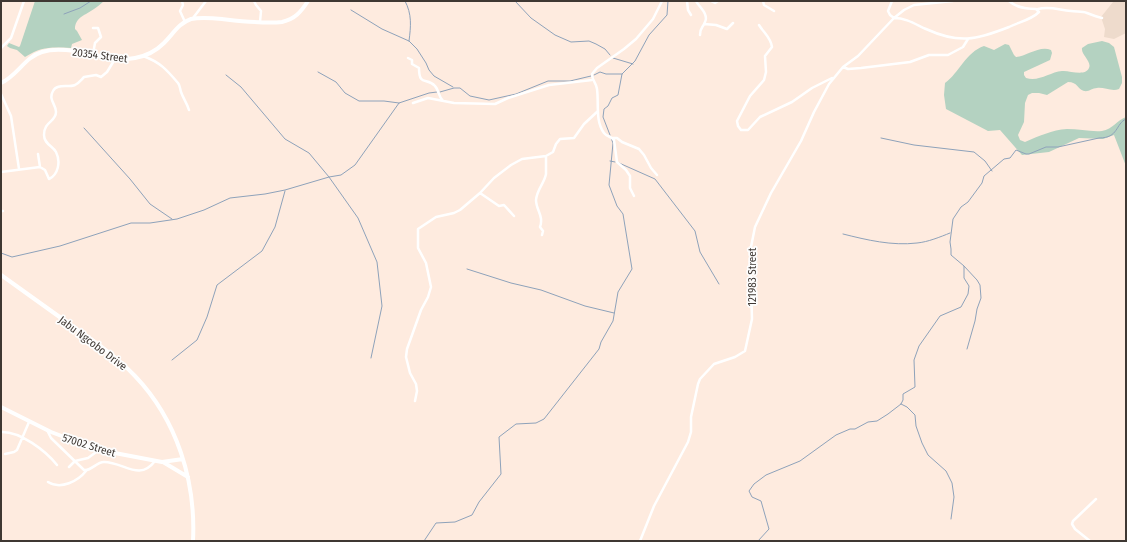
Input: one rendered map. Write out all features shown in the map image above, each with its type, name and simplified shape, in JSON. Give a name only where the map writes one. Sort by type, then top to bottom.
[{"type":"street","points":[[1,48],[11,38],[24,1]]},
{"type":"street","points":[[182,1],[183,5],[180,11],[185,22]]},
{"type":"street","points":[[191,20],[206,1]]},
{"type":"street","name":"20354 Street","points":[[1,83],[10,78],[31,57],[43,51],[60,50],[93,54],[115,59],[131,59],[143,56],[160,47],[185,22],[191,20],[205,18],[277,23],[291,19],[300,12],[308,1]]},
{"type":"street","points":[[413,103],[428,98],[461,104],[495,104],[508,98],[549,85],[592,77],[606,61],[636,39],[653,20],[662,1]]},
{"type":"street","points":[[687,1],[688,10],[691,16]]},
{"type":"street","points":[[696,1],[705,14],[706,19],[700,29],[700,35]]},
{"type":"street","points":[[710,1],[715,3],[718,1]]},
{"type":"street","points":[[763,1],[764,5],[774,11]]},
{"type":"street","points":[[892,1],[888,10],[894,18],[906,19],[945,37],[968,39],[988,35],[1029,19],[1038,13],[1038,10]]},
{"type":"street","name":"121983 Street","points":[[640,541],[654,506],[688,442],[691,432],[691,417],[699,381],[714,364],[735,357],[745,351],[752,319],[750,252],[755,226],[771,193],[801,141],[826,88],[834,76],[843,67],[858,56],[894,18],[904,10],[910,6],[953,1]]},
{"type":"street","points":[[1008,1],[1023,9],[1038,10],[1045,8],[1056,8],[1072,12],[1086,13],[1102,18]]},
{"type":"street","points":[[254,2],[261,11],[260,22]]},
{"type":"street","points":[[704,24],[716,25],[727,29],[733,23]]},
{"type":"street","points":[[759,25],[770,40],[772,47],[764,57],[766,72],[764,80],[750,96],[737,121],[741,130],[748,130],[760,117],[792,102],[812,88],[834,76]]},
{"type":"street","points":[[93,28],[98,28],[101,37],[95,43],[93,54]]},
{"type":"street","points":[[843,67],[848,69],[861,68],[910,62],[929,55],[948,55],[962,47],[968,39]]},
{"type":"street","points":[[143,56],[169,71],[172,77],[179,84],[180,90],[186,100],[189,110]]},
{"type":"street","points":[[408,58],[412,60],[412,64],[420,68],[421,80],[431,83],[436,87],[440,98],[443,101]]},
{"type":"street","points":[[38,154],[40,166],[44,169],[48,179],[56,172],[59,163],[56,152],[47,144],[44,137],[46,124],[55,117],[56,113],[56,109],[51,98],[52,92],[63,85],[74,85],[79,83],[84,77],[96,75],[101,77],[107,72],[115,59]]},
{"type":"street","points":[[592,77],[596,87],[600,126],[605,134],[639,149],[657,175]]},
{"type":"street","points":[[1,94],[2,101],[12,122],[19,169]]},
{"type":"street","points":[[415,401],[416,384],[409,370],[406,357],[407,349],[431,287],[426,263],[418,248],[418,228],[436,217],[457,212],[480,193],[505,168],[516,161],[530,157],[546,156],[553,152],[560,139],[570,139],[575,137],[584,124],[598,111]]},
{"type":"street","points":[[611,137],[615,143],[617,164],[629,174],[630,188],[634,196]]},
{"type":"street","points":[[542,236],[543,231],[540,227],[542,217],[536,201],[537,192],[546,173],[546,156]]},
{"type":"street","points":[[1,172],[40,166]]},
{"type":"street","points":[[480,193],[499,206],[504,205],[514,216]]},
{"type":"street","name":"Jabu Ngcobo Drive","points":[[1,275],[113,356],[135,376],[161,411],[174,436],[188,477],[193,515],[193,541]]},
{"type":"street","name":"57002 Street","points":[[1,407],[47,430],[99,450],[162,462],[183,459]]},
{"type":"street","points":[[5,454],[15,452],[29,422]]},
{"type":"street","points":[[47,430],[50,438],[83,470],[86,471]]},
{"type":"street","points":[[1,432],[12,433],[52,458],[57,465]]},
{"type":"street","points":[[69,467],[75,462],[88,458],[99,450]]},
{"type":"street","points":[[48,482],[55,485],[73,482],[98,463],[104,462],[119,464],[142,471],[148,468],[155,461]]},
{"type":"street","points":[[162,462],[188,477]]},
{"type":"street","points":[[1090,541],[1075,529],[1072,524],[1073,521],[1096,499]]},
{"type":"shaded area","points":[[1113,2],[1126,2],[1126,33],[1114,39],[1104,37],[1105,29],[1101,17]]},
{"type":"green space","points":[[35,1],[104,1],[79,19],[75,25],[75,29],[82,40],[72,44],[71,48],[47,48],[31,53],[25,57],[17,50],[7,46],[9,43],[19,47],[20,46]]},
{"type":"green space","points":[[1102,41],[1109,43],[1114,47],[1122,77],[1122,83],[1119,89],[1114,90],[1097,88],[1084,91],[1076,84],[1068,82],[1047,95],[1032,93],[1028,95],[1025,103],[1024,122],[1018,135],[1020,140],[1025,142],[1046,134],[1067,129],[1102,131],[1126,117],[1126,166],[1114,135],[1103,139],[1079,138],[1049,152],[1022,155],[1000,130],[988,131],[946,109],[944,95],[945,83],[972,53],[984,46],[994,50],[1005,44],[1009,45],[1016,57],[1042,49],[1051,50],[1052,53],[1050,60],[1024,72],[1026,78],[1035,79],[1062,71],[1081,73],[1087,71],[1090,65],[1082,51],[1082,48],[1088,44]]},
{"type":"waterway","points":[[64,14],[80,8],[91,1]]},
{"type":"waterway","points":[[405,1],[409,11],[410,20],[409,41]]},
{"type":"waterway","points":[[515,1],[531,18],[555,35],[571,42],[589,41],[605,49],[610,55]]},
{"type":"waterway","points":[[610,135],[603,117],[604,109],[608,106],[612,98],[618,95],[622,74],[635,61],[649,35],[667,15],[668,1]]},
{"type":"waterway","points":[[351,10],[382,29],[409,41],[417,49],[434,76],[453,87]]},
{"type":"waterway","points":[[613,58],[633,64]]},
{"type":"waterway","points":[[318,72],[336,82],[345,93],[359,101],[384,101],[399,103]]},
{"type":"waterway","points":[[594,75],[600,72],[606,74],[622,74]]},
{"type":"waterway","points":[[226,75],[241,87],[285,139],[309,153],[329,177],[358,218],[377,262],[382,306],[371,358]]},
{"type":"waterway","points":[[440,92],[460,88],[470,96],[489,100],[516,94],[548,81],[570,81],[591,76]]},
{"type":"waterway","points":[[1,253],[12,257],[60,246],[131,223],[150,223],[177,219],[204,210],[230,198],[285,190],[341,175],[355,165],[399,103],[429,93],[437,92]]},
{"type":"waterway","points":[[758,541],[769,529],[761,501],[752,497],[749,491],[754,484],[766,475],[800,461],[836,435],[850,429],[855,429],[868,422],[877,421],[901,404],[903,394],[915,387],[914,360],[919,346],[940,316],[961,307],[968,294],[969,286],[964,278],[964,266],[951,255],[950,242],[953,219],[961,207],[968,202],[982,183],[984,176],[1004,159],[1010,158],[1016,150],[1029,154],[1046,147],[1058,147],[1110,136],[1126,119]]},
{"type":"waterway","points":[[84,128],[130,179],[150,204],[172,219]]},
{"type":"waterway","points":[[424,541],[436,523],[455,522],[472,515],[479,502],[501,474],[499,437],[516,424],[536,423],[544,419],[599,349],[601,342],[613,321],[618,292],[632,269],[623,214],[617,206],[609,185],[613,143],[611,138]]},
{"type":"waterway","points":[[881,138],[914,145],[974,152],[985,161],[992,171]]},
{"type":"waterway","points":[[610,161],[615,162]]},
{"type":"waterway","points":[[619,163],[655,179],[695,231],[700,252],[719,284]]},
{"type":"waterway","points":[[172,360],[197,340],[207,317],[217,285],[262,251],[275,227],[285,191]]},
{"type":"waterway","points":[[843,234],[880,242],[908,244],[925,242],[950,233]]},
{"type":"waterway","points":[[964,266],[980,285],[981,298],[967,349]]},
{"type":"waterway","points":[[467,269],[511,283],[541,290],[585,306],[614,313]]},
{"type":"waterway","points":[[901,404],[907,407],[915,415],[916,426],[928,455],[946,471],[952,483],[954,497],[951,519]]}]
